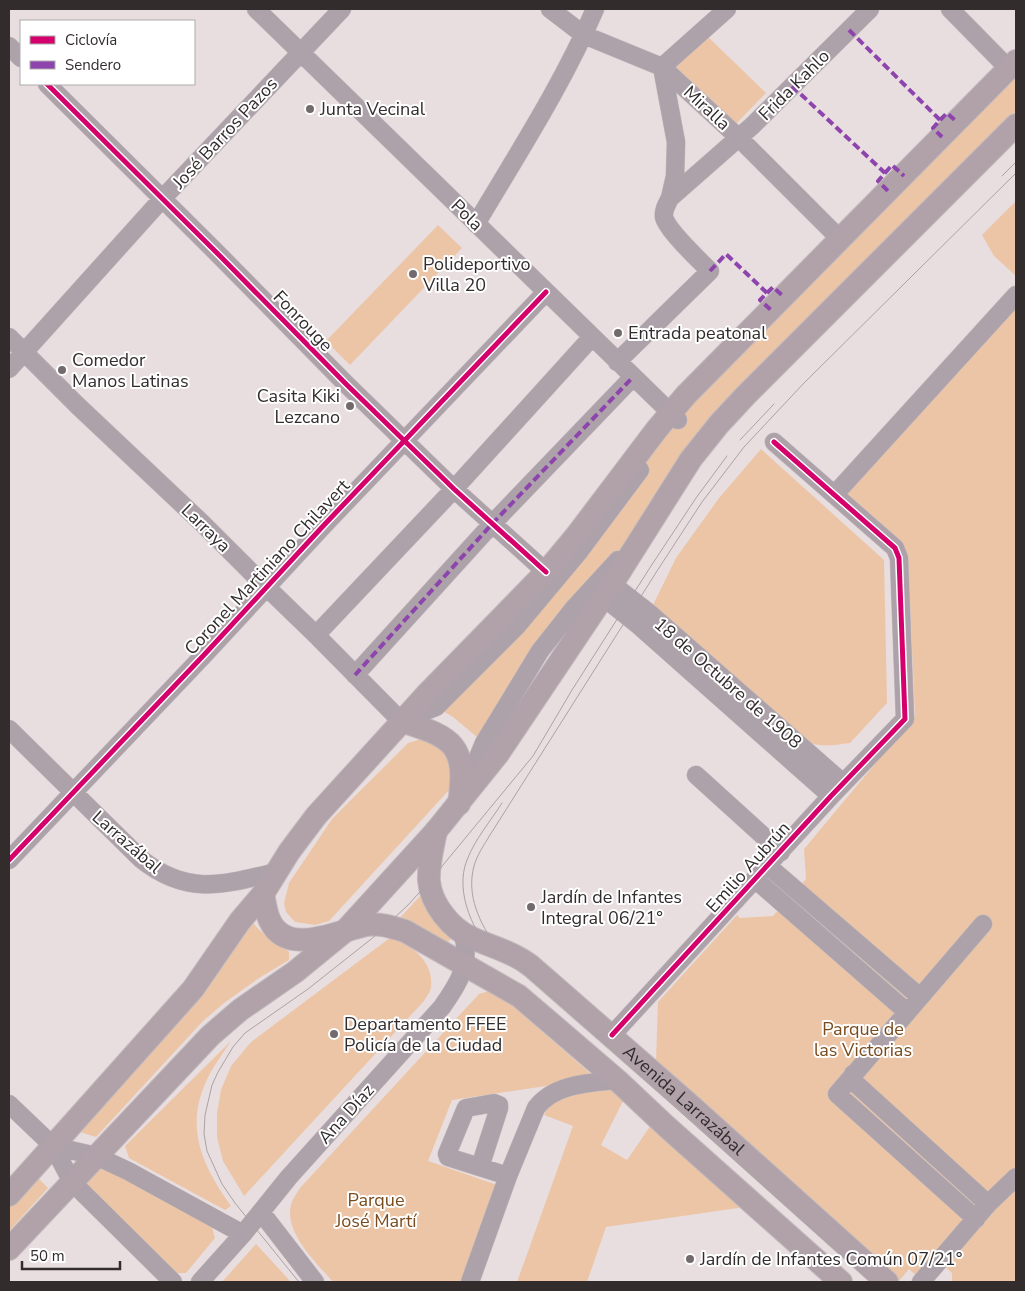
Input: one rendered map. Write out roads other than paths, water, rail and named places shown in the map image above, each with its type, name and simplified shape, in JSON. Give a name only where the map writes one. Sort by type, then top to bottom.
[{"type":"main road","points":[[9,1195],[193,989],[240,921],[263,894],[302,833],[316,816],[402,721],[546,572],[674,417],[841,240],[1014,69]]},
{"type":"main road","points":[[9,1249],[216,1030],[240,1010],[296,972],[344,932],[436,831],[498,754],[608,591],[691,459],[719,424],[1016,125]]},
{"type":"main road","points":[[402,721],[443,737],[453,747],[462,770],[459,804]]},
{"type":"main road","name":"Avenida Larrazábal","points":[[436,831],[429,882],[438,906],[455,928],[463,934],[523,959],[612,1035],[887,1282]]},
{"type":"main road","name":"Avenida Larrazábal","points":[[263,894],[270,920],[275,928],[293,938],[304,940],[367,925],[387,926],[405,931],[466,964],[519,996],[617,1080],[841,1282]]},
{"type":"main road","points":[[667,1127],[689,1104]]},
{"type":"street","name":"Pola","points":[[256,9],[674,417]]},
{"type":"street","name":"José Barros Pazos","points":[[9,369],[162,199],[342,9]]},
{"type":"street","name":"Miralla","points":[[550,9],[584,35],[662,67],[739,138],[841,240]]},
{"type":"street","points":[[476,224],[564,73],[595,9]]},
{"type":"street","points":[[617,362],[710,271],[669,227],[664,216],[665,206],[670,198],[675,176],[676,142],[662,67],[728,9]]},
{"type":"street","name":"Frida Kahlo","points":[[670,198],[739,138],[870,9]]},
{"type":"street","points":[[402,721],[436,706],[517,626],[578,553],[674,417],[701,395],[1014,69],[950,9]]},
{"type":"street","points":[[9,46],[20,57]]},
{"type":"street","name":"Fonrouge","points":[[48,85],[454,489],[546,572]]},
{"type":"street","points":[[459,804],[484,743],[540,651],[574,608],[617,562],[670,473],[693,440],[739,389],[1016,111]]},
{"type":"street","name":"Coronel Martiniano Chilavert","points":[[9,860],[546,292]]},
{"type":"street","points":[[774,442],[835,494],[1016,295]]},
{"type":"street","name":"Larraya","points":[[9,337],[316,634],[402,721]]},
{"type":"street","points":[[316,634],[454,489],[592,337]]},
{"type":"street","points":[[355,675],[492,524],[633,377]]},
{"type":"street","name":"Emilio Aubrún","points":[[612,1035],[837,790],[905,719],[898,558],[895,548],[835,494]]},
{"type":"street","name":"18 de Octubre de 1908","points":[[608,591],[637,624],[837,790]]},
{"type":"street","name":"Larrazábal","points":[[9,729],[141,859],[161,874],[189,883],[217,884],[276,872]]},
{"type":"street","points":[[696,775],[781,852]]},
{"type":"street","points":[[768,866],[920,997]]},
{"type":"street","points":[[756,880],[907,1012]]},
{"type":"street","points":[[976,1219],[837,1094],[983,924]]},
{"type":"street","points":[[463,934],[466,964]]},
{"type":"street","name":"Ana Díaz","points":[[200,1282],[289,1178],[435,1017],[455,987],[466,964]]},
{"type":"street","points":[[853,1074],[854,1082],[988,1204]]},
{"type":"street","points":[[470,1282],[508,1176],[536,1108],[550,1094],[569,1088],[617,1080]]},
{"type":"street","points":[[9,1104],[54,1146],[72,1182],[173,1282]]},
{"type":"street","points":[[54,1146],[96,1156],[128,1171],[243,1234]]},
{"type":"street","points":[[480,1167],[508,1176]]},
{"type":"street","points":[[921,1282],[988,1204],[1016,1177]]},
{"type":"street","points":[[260,1212],[315,1282]]},
{"type":"tram line","points":[[1002,176],[1016,162]]},
{"type":"tram line","points":[[871,1282],[496,947],[476,909],[473,898],[472,877],[477,858],[490,835],[702,502],[744,447],[804,383],[1016,173]]},
{"type":"tram line","points":[[740,440],[774,404]]},
{"type":"tram line","points":[[299,1282],[235,1203],[222,1184],[207,1151],[204,1134],[205,1115],[212,1085],[218,1072],[233,1047],[245,1033],[308,989],[375,936],[429,882],[533,756],[572,690],[651,566],[696,498],[727,456]]},
{"type":"tram line","points":[[498,958],[489,949],[474,926],[465,899],[463,886],[464,872],[470,852],[502,803]]},
{"type":"place","name":"Junta Vecinal","points":[[310,109]]},
{"type":"place","name":"Polideportivo Villa 20","points":[[413,274]]},
{"type":"place","name":"Entrada peatonal","points":[[618,333]]},
{"type":"place","name":"Comedor Manos Latinas","points":[[62,370]]},
{"type":"place","name":"Casita Kiki Lezcano","points":[[350,406]]},
{"type":"place","name":"Jardín de Infantes Integral 06/21°","points":[[531,907]]},
{"type":"place","name":"Departamento FFEE Policía de la Ciudad","points":[[334,1034]]},
{"type":"place","name":"Jardín de Infantes Común 07/21°","points":[[690,1259]]},
{"type":"park label","name":"Parque de las Victorias","points":[[863,1039]]},
{"type":"park label","name":"Parque José Martí","points":[[376,1210]]}]
